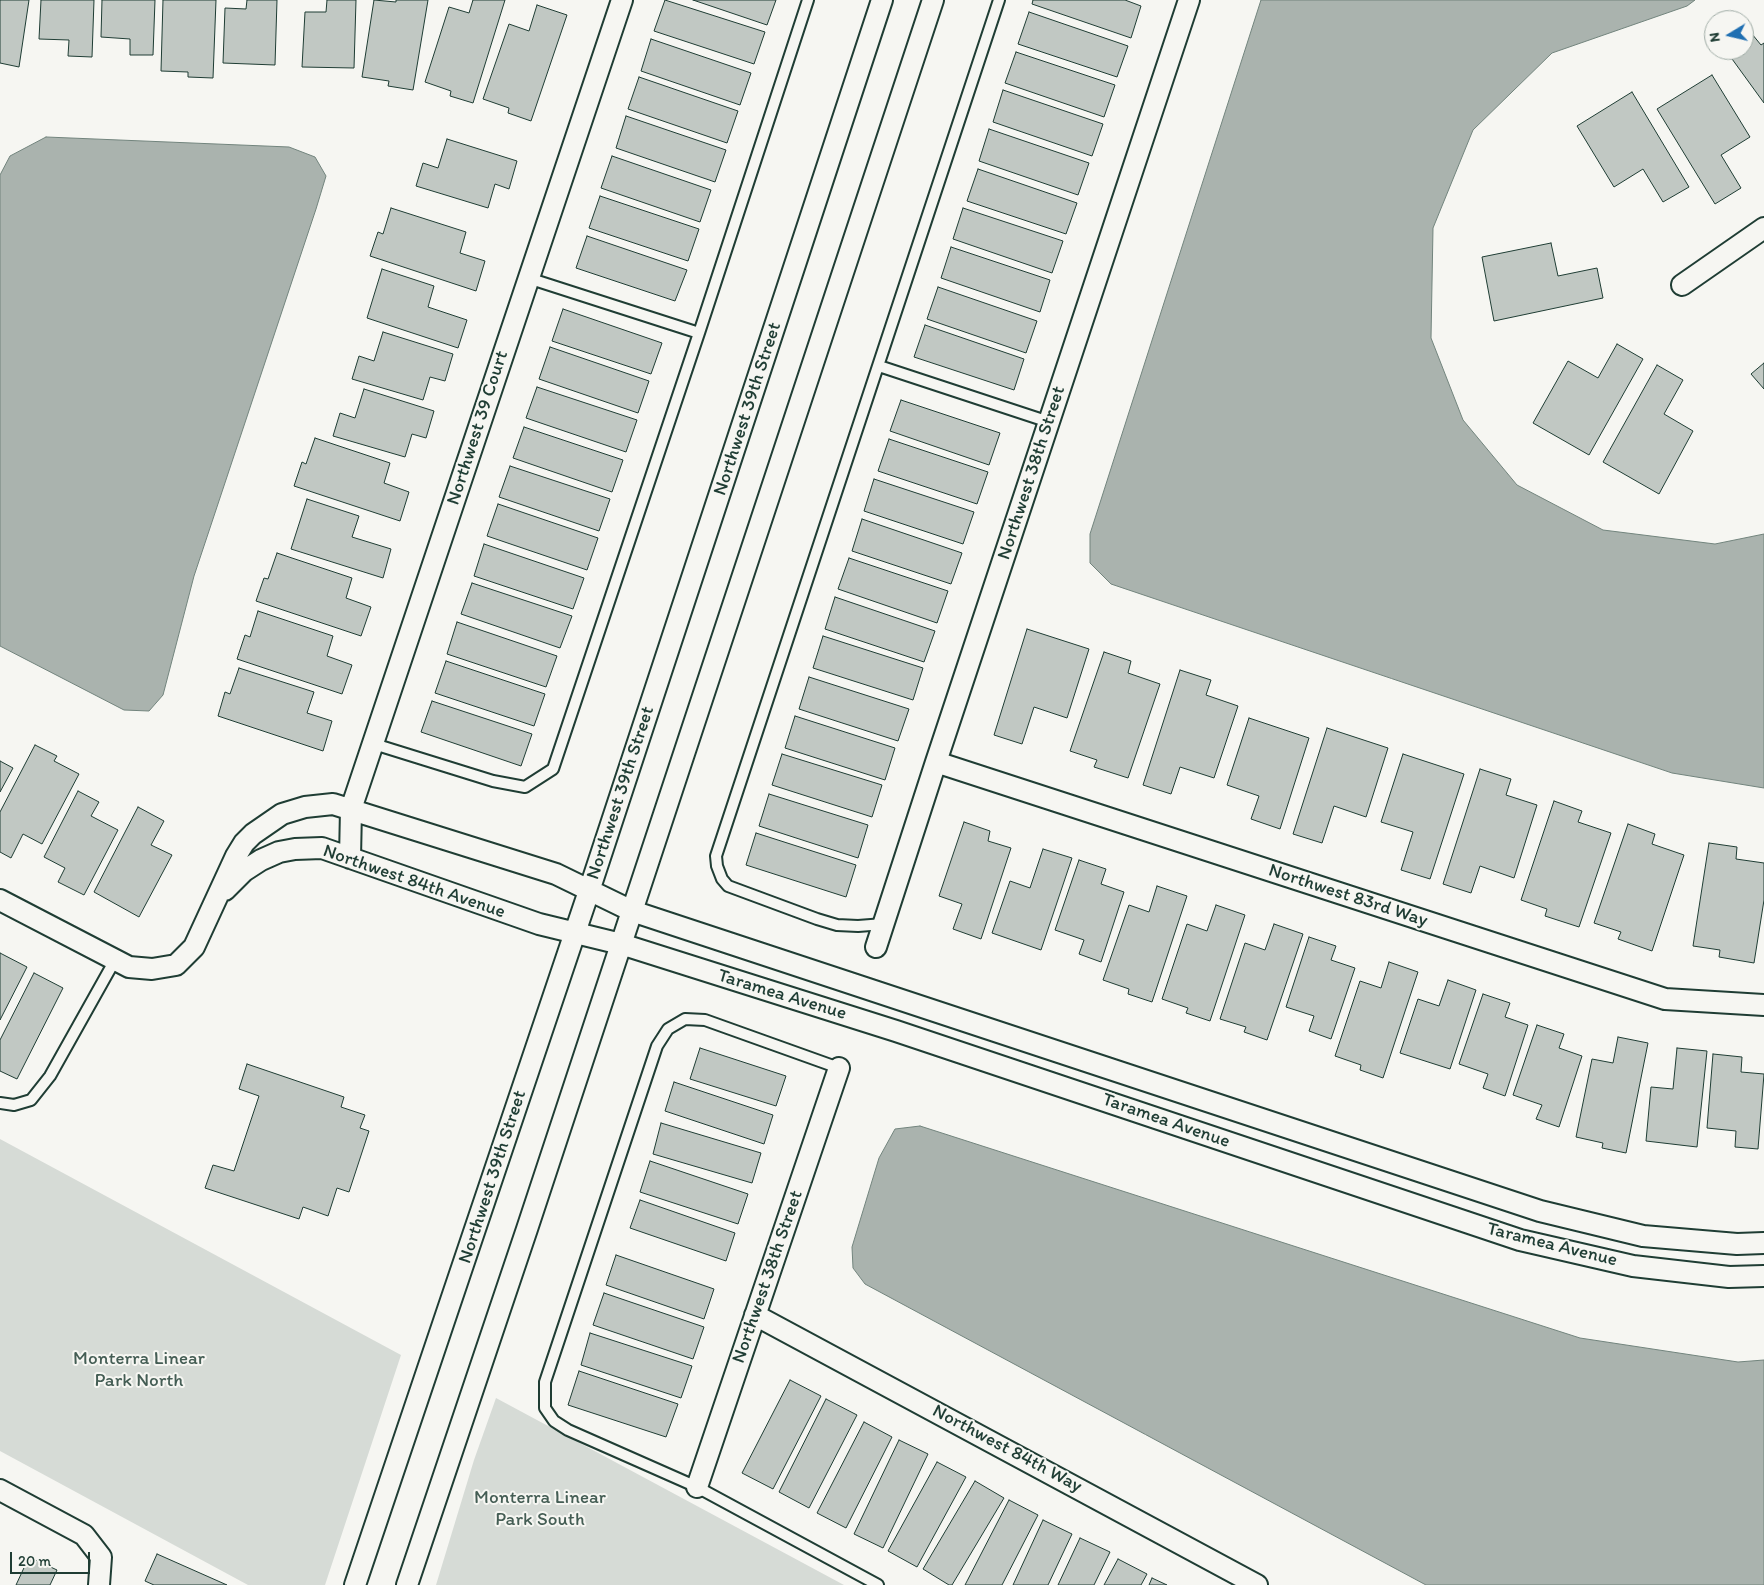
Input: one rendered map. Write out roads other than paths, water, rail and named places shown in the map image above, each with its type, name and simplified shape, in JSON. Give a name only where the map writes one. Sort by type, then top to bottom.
[{"type":"street","name":"Northwest 39 Court","points":[[350,858],[351,809],[622,0]]},
{"type":"street","name":"Northwest 39th Street","points":[[356,1585],[589,891],[882,0]]},
{"type":"street","points":[[407,1585],[621,944],[932,0]]},
{"type":"street","name":"Northwest 38th Street","points":[[876,947],[1189,0]]},
{"type":"street","points":[[1682,285],[1764,228]]},
{"type":"street","name":"Northwest 83rd Way","points":[[936,762],[1665,999],[1764,1005]]},
{"type":"street","points":[[0,900],[129,967],[152,969],[176,965],[194,947],[236,856],[244,843],[265,824],[282,814],[305,807],[333,804],[556,874],[589,891]]},
{"type":"street","name":"Northwest 84th Avenue","points":[[218,897],[244,871],[260,860],[279,852],[295,849],[322,848],[539,924],[575,933]]},
{"type":"street","name":"Taramea Avenue","points":[[589,891],[632,910],[1540,1211],[1642,1236],[1737,1244],[1764,1243]]},
{"type":"street","name":"Taramea Avenue","points":[[575,933],[621,944],[896,1031],[1520,1240],[1633,1266],[1729,1277],[1764,1276]]},
{"type":"street","name":"Northwest 38th Street","points":[[697,1487],[839,1068]]},
{"type":"street","name":"Northwest 84th Way","points":[[756,1315],[1257,1585]]},
{"type":"street","points":[[0,1490],[84,1535],[101,1557],[99,1585]]},
{"type":"lane","points":[[374,744],[493,781],[525,787],[553,769],[808,0]]},
{"type":"lane","points":[[884,924],[837,925],[728,886],[722,879],[717,866],[716,856],[999,0]]},
{"type":"lane","points":[[528,278],[699,333]]},
{"type":"lane","points":[[879,366],[1049,422]]},
{"type":"lane","points":[[0,1103],[14,1105],[31,1100],[50,1076],[114,960]]},
{"type":"lane","points":[[839,1068],[705,1020],[685,1018],[668,1029],[656,1046],[545,1382],[544,1408],[554,1421],[568,1430],[697,1487],[878,1585]]},
{"type":"park label","name":"Monterra Linear Park North","points":[[139,1370]]},
{"type":"park label","name":"Monterra Linear Park South","points":[[540,1509]]}]
